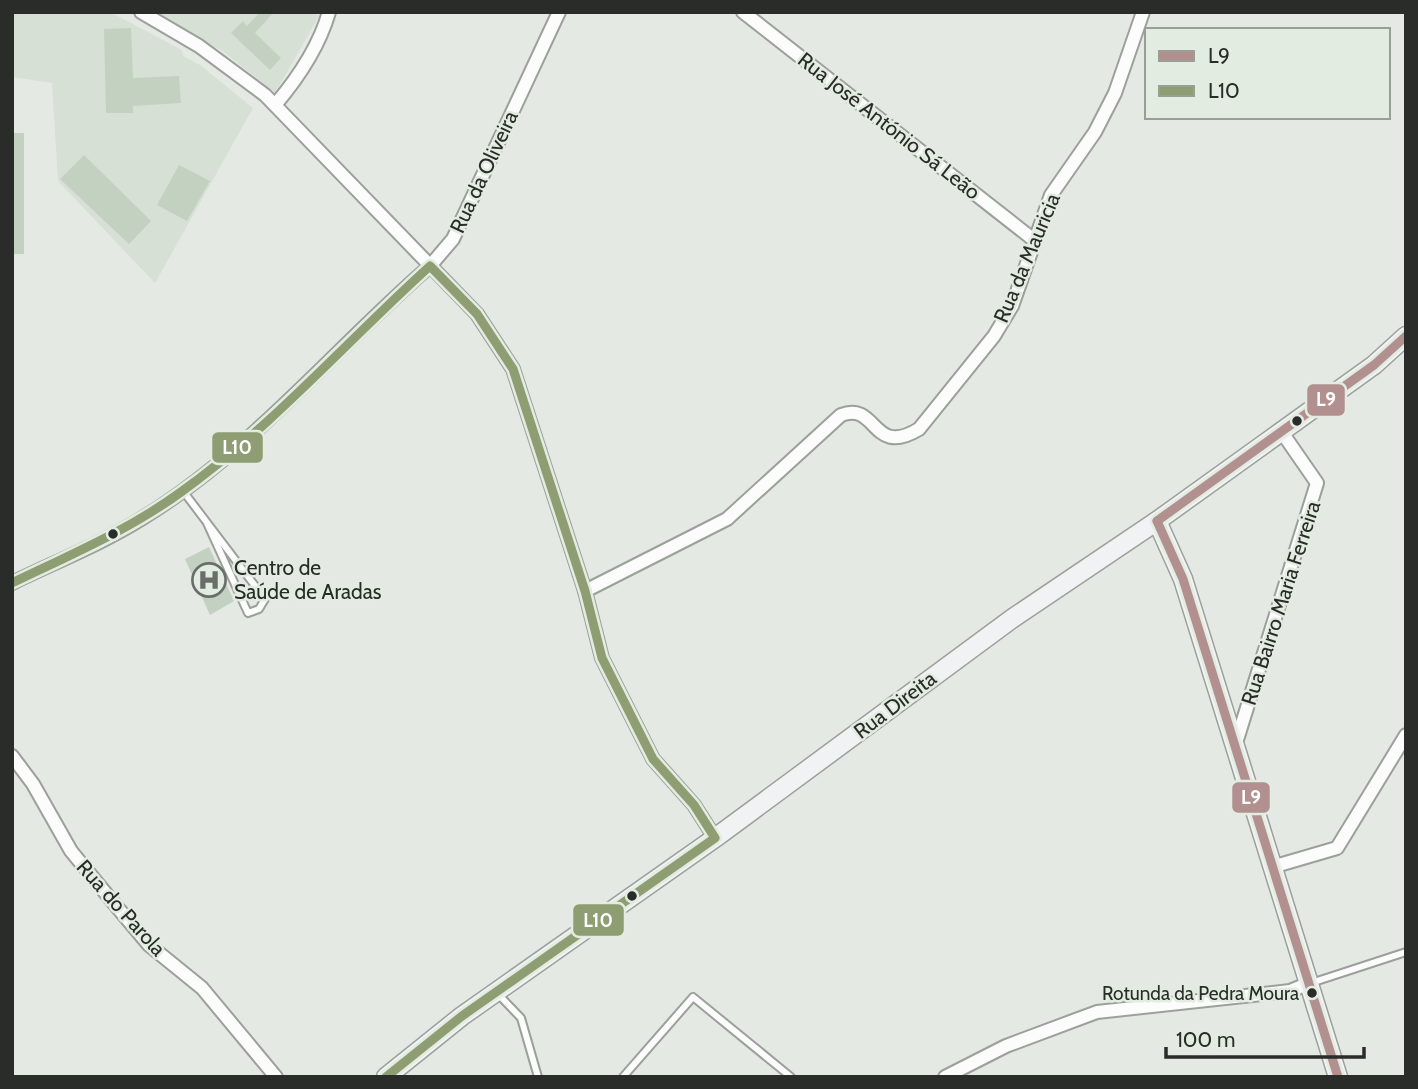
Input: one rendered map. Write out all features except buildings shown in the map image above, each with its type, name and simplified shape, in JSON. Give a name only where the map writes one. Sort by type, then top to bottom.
[{"type":"main road","name":"Rua Direita","points":[[386,1077],[496,992],[715,838],[1013,618],[1157,521],[1374,365],[1406,335]]},
{"type":"main road","points":[[1157,521],[1179,565],[1338,1077]]},
{"type":"street","points":[[141,12],[199,46],[275,105],[477,314],[498,341],[513,369],[585,591],[603,658],[653,759],[694,805],[715,838]]},
{"type":"street","points":[[275,105],[296,80],[324,31],[329,12]]},
{"type":"street","name":"Rua da Oliveira","points":[[12,583],[141,519],[182,489],[269,421],[430,266],[453,239],[559,12]]},
{"type":"street","name":"Rua José António Sá Leão","points":[[743,12],[1034,240]]},
{"type":"street","name":"Rua da Mauricia","points":[[585,591],[727,519],[841,415],[851,411],[859,413],[880,433],[893,439],[904,438],[919,429],[994,336],[1012,306],[1051,195],[1095,132],[1115,93],[1143,12]]},
{"type":"street","name":"Rua Bairro Maria Ferreira","points":[[1236,743],[1317,483],[1281,431]]},
{"type":"street","points":[[1272,867],[1337,848],[1353,827],[1406,735]]},
{"type":"street","name":"Rua do Parola","points":[[12,756],[33,784],[71,851],[149,945],[202,988],[276,1077]]},
{"type":"street","points":[[946,1077],[1006,1046],[1097,1012],[1290,991],[1307,984]]},
{"type":"lane","points":[[182,489],[265,599],[259,609],[248,613],[207,523]]},
{"type":"lane","points":[[1307,984],[1406,952]]},
{"type":"lane","points":[[496,992],[521,1018],[538,1077]]},
{"type":"lane","points":[[623,1077],[693,997],[791,1077]]},
{"type":"shaded area","points":[[12,12],[110,12],[182,50],[183,56],[200,65],[253,108],[155,283],[58,181],[52,83],[12,77]]},
{"type":"shaded area","points":[[153,12],[313,12],[319,16],[275,93],[224,52]]},
{"type":"transit line","name":"L10","points":[[12,583],[141,518],[214,467],[278,412],[430,266],[477,314],[513,369],[585,591],[602,658],[653,759],[694,805],[715,838],[462,1016],[386,1077]]},
{"type":"transit line","name":"L9","points":[[1157,521],[1374,365],[1406,336]]},
{"type":"transit line","name":"L9","points":[[1157,521],[1183,579],[1338,1077]]},
{"type":"place","name":"Centro de Saúde de Aradas","points":[[209,580]]},
{"type":"place","name":"Rotunda da Pedra Moura","points":[[1312,993]]}]
